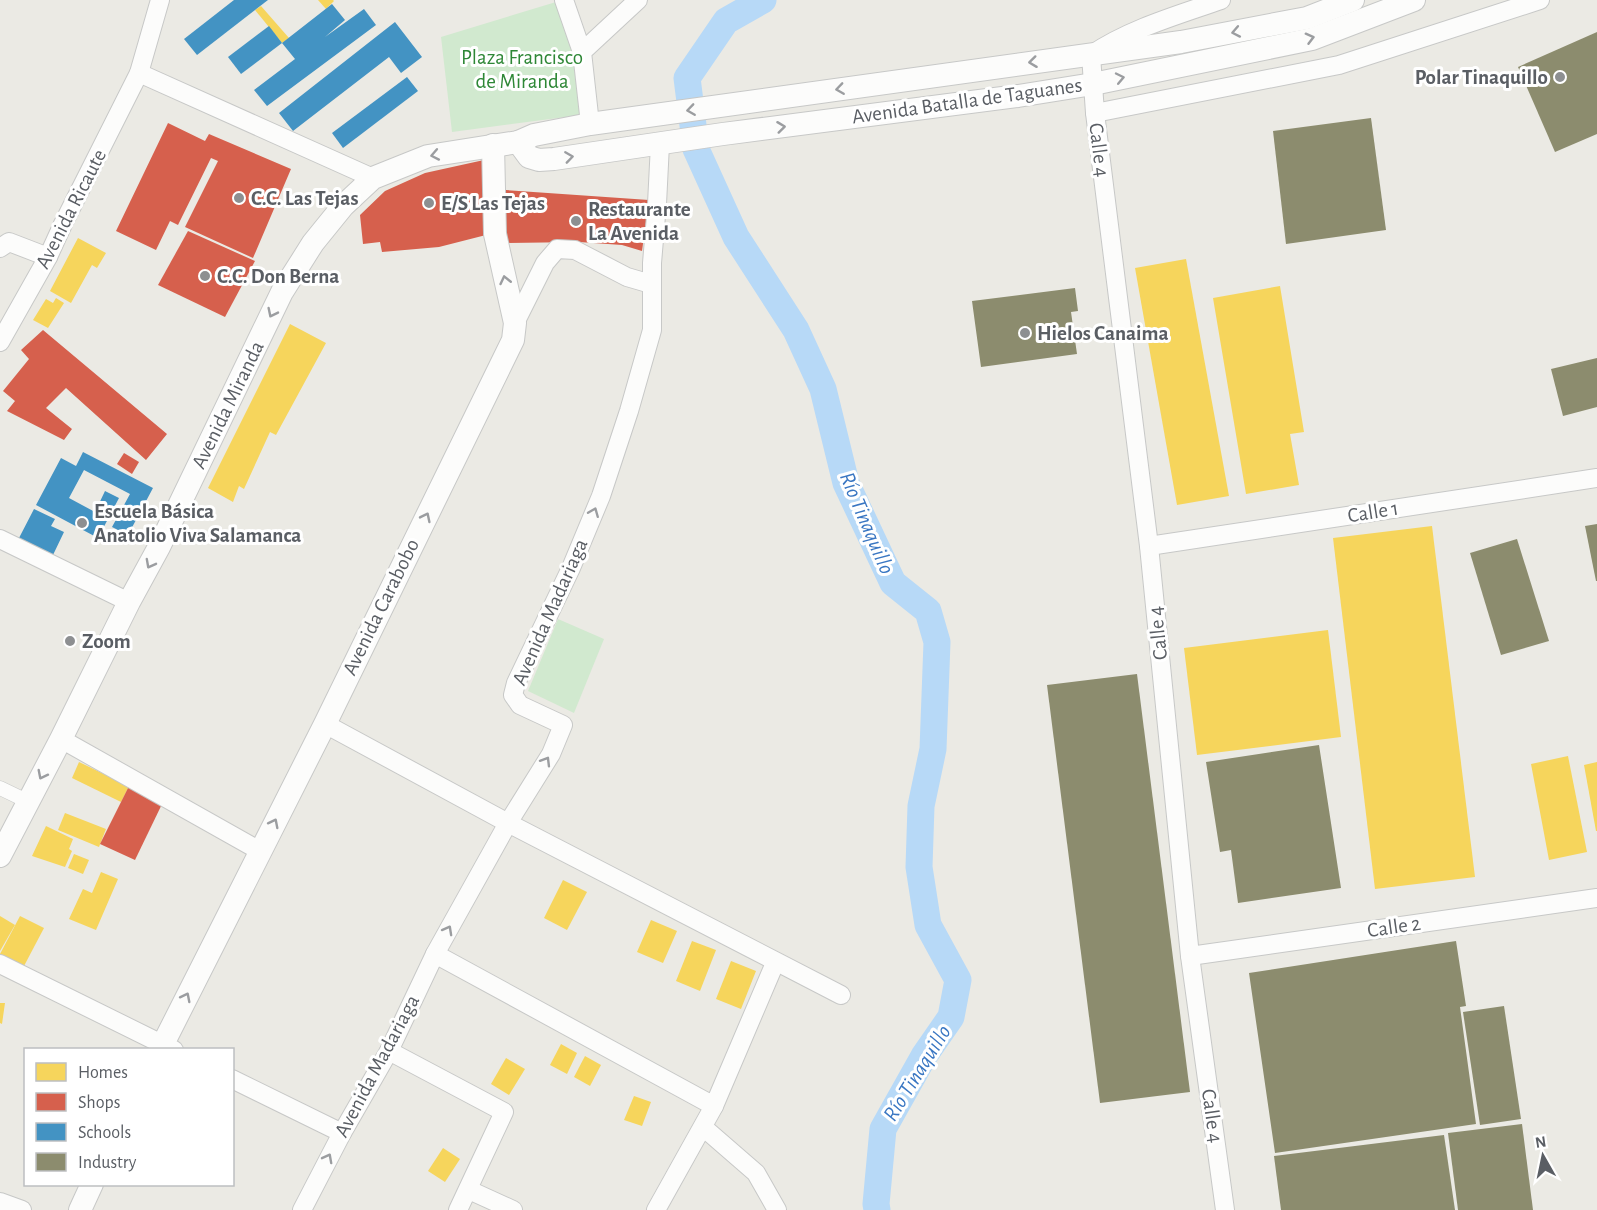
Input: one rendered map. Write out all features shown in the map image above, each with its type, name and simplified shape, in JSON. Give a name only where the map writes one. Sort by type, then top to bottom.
[{"type":"street","name":"Avenida Ricaute","points":[[0,342],[48,257],[140,74],[160,0]]},
{"type":"street","points":[[564,0],[582,52],[590,124]]},
{"type":"street","points":[[582,52],[638,0]]},
{"type":"street","points":[[1091,55],[1144,28],[1221,0]]},
{"type":"street","name":"Avenida Batalla de Taguanes","points":[[493,145],[518,142],[534,135],[590,124],[1181,42],[1307,18],[1353,0]]},
{"type":"street","name":"Avenida Batalla de Taguanes","points":[[518,142],[529,157],[539,160],[554,159],[723,134],[1018,96],[1093,84],[1312,39],[1414,0]]},
{"type":"street","points":[[1095,113],[1338,65],[1540,0]]},
{"type":"street","name":"Calle 4","points":[[1091,55],[1095,113],[1149,546],[1190,956],[1225,1210]]},
{"type":"street","points":[[140,74],[373,178]]},
{"type":"street","name":"Avenida Madariaga","points":[[308,1208],[342,1133],[389,1051],[435,954],[508,823],[550,754],[563,725],[520,705],[513,695],[516,683],[572,567],[601,495],[629,411],[652,330],[652,263],[657,204],[666,144]]},
{"type":"street","name":"Avenida Miranda","points":[[0,856],[159,547],[282,292],[313,243],[343,206],[373,178],[428,156],[493,145]]},
{"type":"street","name":"Avenida Carabobo","points":[[166,1048],[260,851],[325,724],[513,340],[515,323],[495,234],[493,145]]},
{"type":"street","points":[[0,248],[9,242],[48,257]]},
{"type":"street","points":[[515,323],[545,263],[557,249],[575,250],[627,277],[651,284]]},
{"type":"street","name":"Calle 1","points":[[1149,546],[1597,478]]},
{"type":"street","points":[[0,539],[129,603]]},
{"type":"street","points":[[325,724],[508,823],[775,963],[841,995]]},
{"type":"street","points":[[61,739],[260,851]]},
{"type":"street","points":[[0,788],[29,802]]},
{"type":"street","name":"Calle 2","points":[[1190,956],[1597,898]]},
{"type":"street","points":[[435,954],[714,1106]]},
{"type":"street","points":[[656,1210],[714,1106],[775,963]]},
{"type":"street","points":[[0,964],[166,1048]]},
{"type":"street","points":[[389,1051],[504,1112],[458,1210]]},
{"type":"street","points":[[234,1079],[342,1133]]},
{"type":"street","points":[[703,1127],[756,1173],[777,1210]]},
{"type":"street","points":[[80,1210],[92,1186]]},
{"type":"street","points":[[469,1190],[513,1210]]},
{"type":"street","points":[[0,1202],[22,1210]]},
{"type":"green space","name":"Plaza Francisco de Miranda","points":[[556,2],[576,57],[581,115],[452,132],[441,37]]},
{"type":"green space","points":[[558,619],[604,639],[574,713],[528,691]]},
{"type":"building: Homes","points":[[318,0],[333,0],[334,1],[326,9]]},
{"type":"building: Homes","points":[[261,6],[289,38],[282,43],[255,10]]},
{"type":"building: Homes","points":[[78,238],[106,253],[97,268],[92,265],[71,303],[50,291]]},
{"type":"building: Homes","points":[[1186,259],[1229,496],[1177,505],[1135,268]]},
{"type":"building: Homes","points":[[1280,286],[1304,432],[1290,434],[1299,485],[1246,494],[1213,298]]},
{"type":"building: Homes","points":[[56,298],[64,303],[48,328],[33,320],[46,299],[53,303]]},
{"type":"building: Homes","points":[[290,324],[326,343],[276,435],[270,432],[244,489],[239,486],[233,502],[208,488]]},
{"type":"building: Homes","points":[[1432,526],[1475,877],[1375,889],[1333,538]]},
{"type":"building: Homes","points":[[1328,630],[1341,737],[1197,755],[1184,648]]},
{"type":"building: Homes","points":[[1568,756],[1587,852],[1549,860],[1531,764]]},
{"type":"building: Homes","points":[[79,762],[129,786],[121,802],[72,778]]},
{"type":"building: Homes","points":[[1597,762],[1597,831],[1596,831],[1584,765]]},
{"type":"building: Homes","points":[[65,813],[106,829],[99,847],[58,830]]},
{"type":"building: Homes","points":[[46,826],[73,839],[69,849],[72,851],[65,867],[32,856]]},
{"type":"building: Homes","points":[[74,854],[89,860],[83,874],[68,868]]},
{"type":"building: Homes","points":[[101,872],[118,879],[96,930],[69,919],[83,889],[92,893]]},
{"type":"building: Homes","points":[[563,880],[587,892],[567,930],[544,918]]},
{"type":"building: Homes","points":[[0,916],[15,925],[0,951]]},
{"type":"building: Homes","points":[[20,916],[44,928],[24,966],[0,954]]},
{"type":"building: Homes","points":[[651,920],[677,931],[663,963],[637,952]]},
{"type":"building: Homes","points":[[692,941],[716,950],[700,991],[676,981]]},
{"type":"building: Homes","points":[[731,961],[756,971],[741,1009],[716,999]]},
{"type":"building: Homes","points":[[0,1003],[5,1003],[2,1024],[0,1023]]},
{"type":"building: Homes","points":[[561,1044],[577,1053],[567,1074],[550,1065]]},
{"type":"building: Homes","points":[[585,1056],[601,1065],[590,1086],[574,1077]]},
{"type":"building: Homes","points":[[506,1058],[525,1069],[509,1095],[491,1084]]},
{"type":"building: Homes","points":[[634,1096],[651,1102],[642,1126],[624,1120]]},
{"type":"building: Homes","points":[[443,1148],[460,1159],[445,1182],[428,1171]]},
{"type":"building: Shops","points":[[168,123],[205,141],[209,134],[291,169],[253,258],[185,227],[218,161],[211,158],[178,225],[170,221],[156,250],[116,231]]},
{"type":"building: Shops","name":"E/S Las Tejas","points":[[484,160],[486,235],[439,247],[382,252],[380,242],[363,244],[360,215],[385,191],[425,173]]},
{"type":"building: Shops","name":"Restaurante La Avenida","points":[[506,190],[649,200],[642,251],[622,245],[579,242],[505,243]]},
{"type":"building: Shops","name":"C.C. Don Berna","points":[[188,231],[255,261],[225,317],[158,285]]},
{"type":"building: Shops","points":[[43,330],[167,434],[146,460],[66,388],[46,408],[72,429],[64,440],[7,411],[15,401],[3,391],[29,359],[21,350]]},
{"type":"building: Shops","points":[[124,453],[139,462],[132,474],[117,464]]},
{"type":"building: Shops","points":[[129,786],[163,802],[135,860],[100,844]]},
{"type":"building: Schools","points":[[234,0],[268,0],[197,55],[184,39]]},
{"type":"building: Schools","points":[[332,4],[345,20],[325,37],[364,9],[376,25],[267,106],[254,90],[295,59],[282,43]]},
{"type":"building: Schools","points":[[395,22],[422,57],[401,73],[389,57],[293,131],[279,113]]},
{"type":"building: Schools","points":[[269,26],[282,43],[241,74],[228,57]]},
{"type":"building: Schools","points":[[407,77],[418,91],[343,148],[332,133]]},
{"type":"building: Schools","points":[[83,452],[153,488],[128,535],[112,527],[130,494],[84,470],[69,498],[95,512],[105,491],[119,498],[98,538],[36,505],[61,458],[76,466]]},
{"type":"building: Schools","points":[[34,509],[55,519],[51,526],[64,532],[53,555],[19,538]]},
{"type":"building: Industry","name":"Polar Tinaquillo","points":[[1597,32],[1597,134],[1555,152],[1518,67]]},
{"type":"building: Industry","points":[[1371,118],[1386,230],[1286,244],[1273,131]]},
{"type":"building: Industry","name":"Hielos Canaima","points":[[1075,288],[1078,311],[1071,312],[1077,354],[981,367],[972,301]]},
{"type":"building: Industry","points":[[1597,358],[1597,407],[1563,416],[1551,369]]},
{"type":"building: Industry","points":[[1597,524],[1597,581],[1596,581],[1585,526]]},
{"type":"building: Industry","points":[[1517,539],[1549,641],[1501,655],[1470,553]]},
{"type":"building: Industry","points":[[1137,674],[1190,1092],[1100,1103],[1047,685]]},
{"type":"building: Industry","points":[[1319,745],[1341,888],[1238,903],[1231,850],[1220,852],[1206,762]]},
{"type":"building: Industry","points":[[1456,941],[1466,1006],[1460,1007],[1476,1124],[1275,1153],[1249,973]]},
{"type":"building: Industry","points":[[1504,1006],[1521,1119],[1480,1125],[1463,1012]]},
{"type":"building: Industry","points":[[1522,1124],[1533,1210],[1458,1210],[1448,1133]]},
{"type":"building: Industry","points":[[1444,1135],[1455,1210],[1281,1210],[1274,1156]]},
{"type":"waterway","name":"Río Tinaquillo","points":[[763,0],[726,21],[687,78],[696,149],[736,237],[796,330],[823,389],[846,483],[893,583],[928,611],[937,642],[933,749],[921,806],[919,867],[928,925],[958,980],[951,1017],[924,1056],[883,1129],[877,1210]]},
{"type":"place","name":"Polar Tinaquillo","points":[[1560,77]]},
{"type":"place","name":"C.C. Las Tejas","points":[[239,198]]},
{"type":"place","name":"E/S Las Tejas","points":[[429,203]]},
{"type":"place","name":"Restaurante La Avenida","points":[[576,221]]},
{"type":"place","name":"C.C. Don Berna","points":[[205,276]]},
{"type":"place","name":"Hielos Canaima","points":[[1025,333]]},
{"type":"place","name":"Escuela Básica Anatolio Viva Salamanca","points":[[82,523]]},
{"type":"place","name":"Zoom","points":[[70,641]]}]
